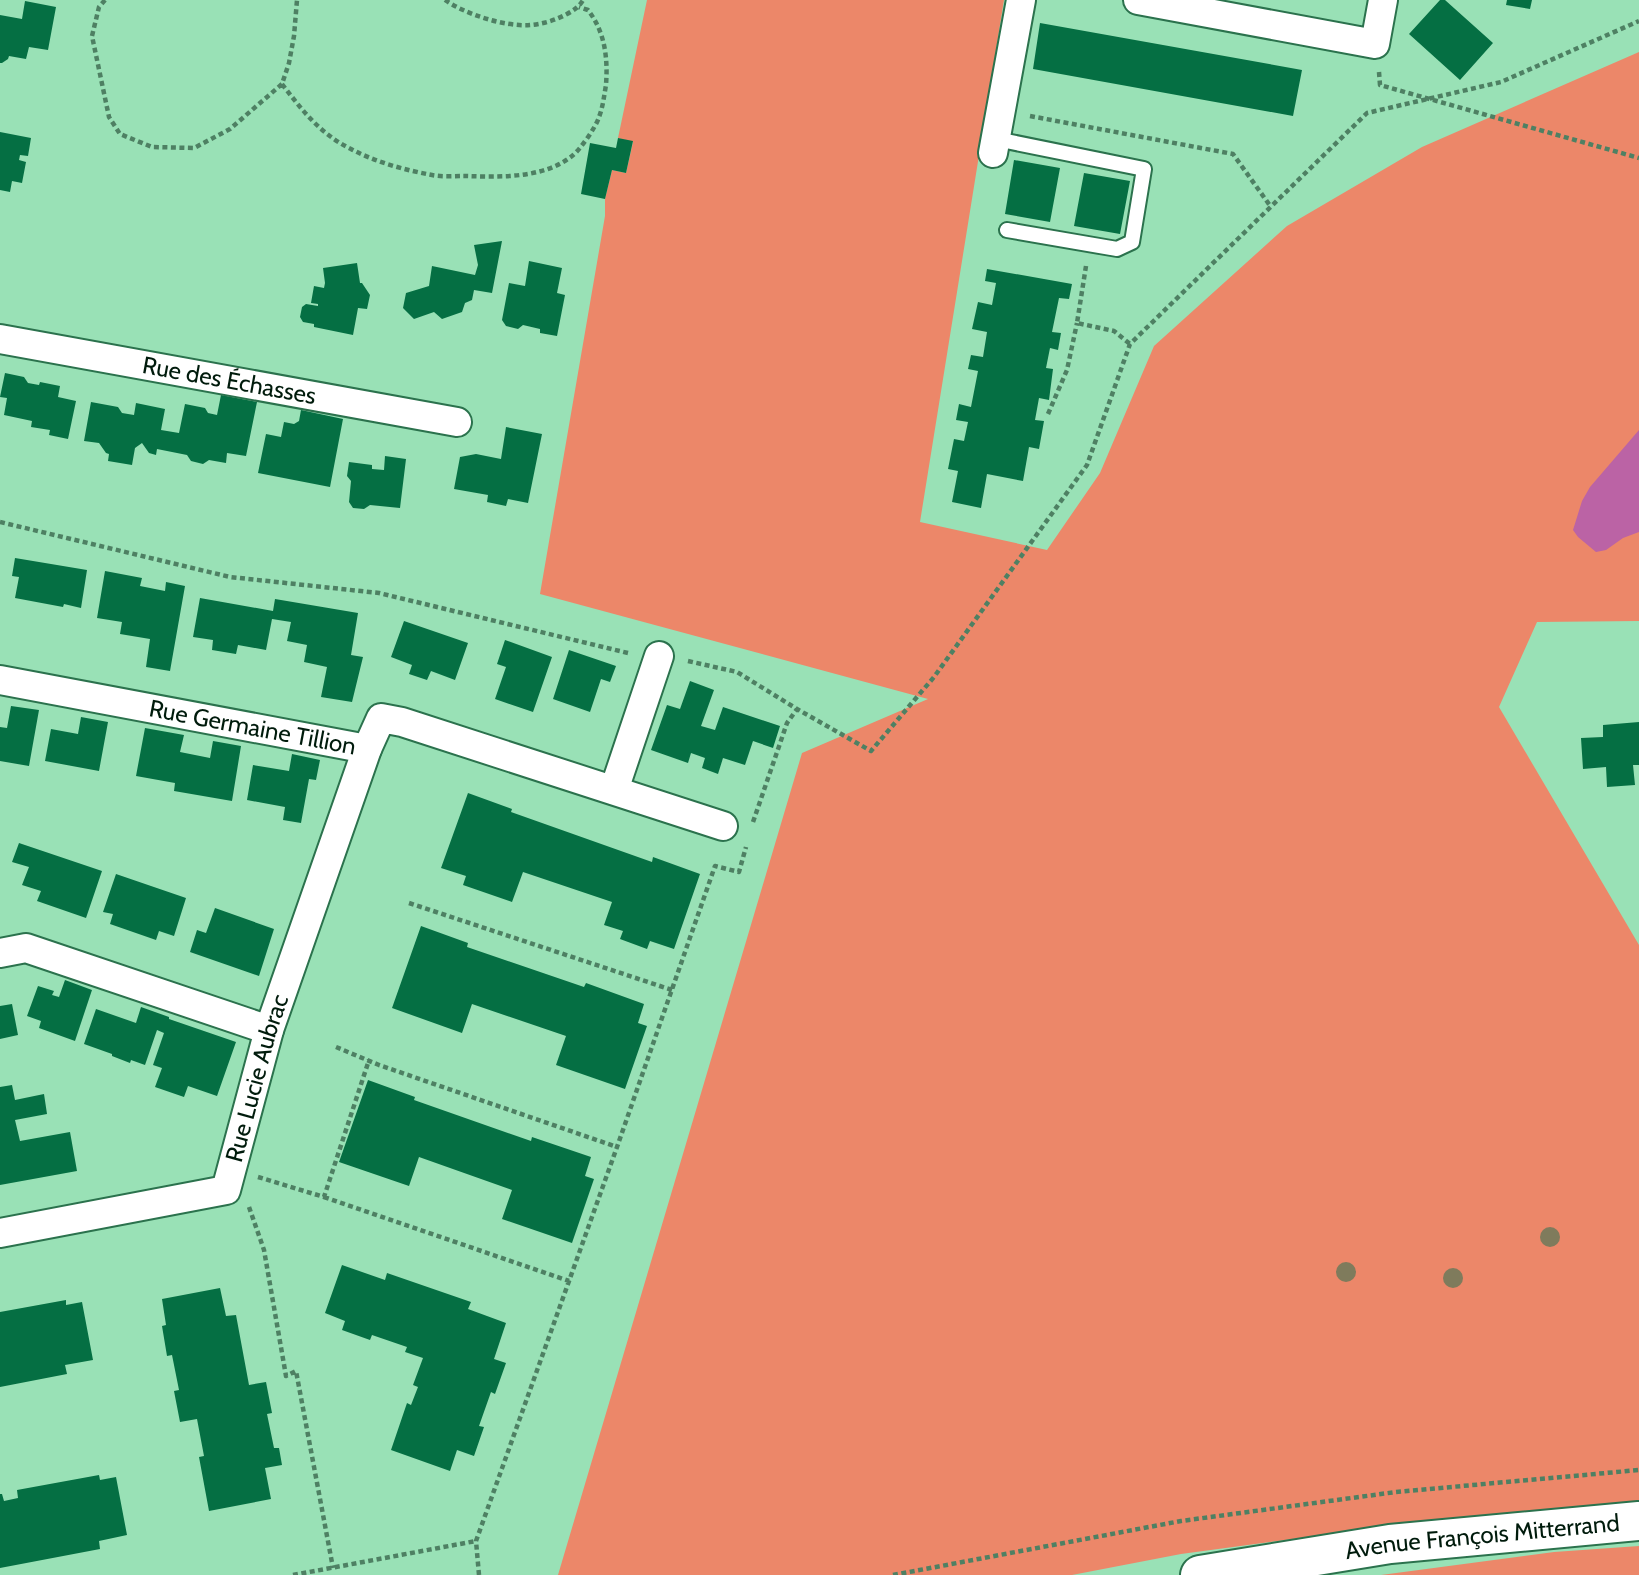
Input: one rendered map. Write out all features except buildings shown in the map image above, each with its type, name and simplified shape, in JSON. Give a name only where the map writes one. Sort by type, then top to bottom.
[{"type":"main road","name":"Avenue François Mitterrand","points":[[1200,1575],[1390,1544],[1639,1521]]},
{"type":"street","points":[[994,146],[1021,0]]},
{"type":"street","points":[[1138,0],[1375,44],[1383,0]]},
{"type":"street","name":"Rue des Échasses","points":[[0,339],[457,422]]},
{"type":"street","points":[[614,790],[659,656]]},
{"type":"street","name":"Rue Germaine Tillion","points":[[0,680],[367,749],[381,718],[402,722],[736,829]]},
{"type":"street","name":"Rue Lucie Aubrac","points":[[0,1233],[226,1190],[269,1030],[367,749]]},
{"type":"street","points":[[0,953],[26,948],[269,1030]]},
{"type":"lane","points":[[994,146],[1144,169],[1132,242],[1117,250],[1007,230]]},
{"type":"path","points":[[105,0],[99,8],[92,36],[109,117],[120,135],[152,146],[194,148],[230,129],[282,84],[294,36],[296,0]]},
{"type":"path","points":[[445,0],[474,14],[505,23],[529,26],[556,20],[579,8],[583,0]]},
{"type":"path","points":[[282,84],[318,128],[351,149],[389,164],[434,176],[511,177],[553,167],[573,155],[584,141],[599,119],[604,95],[607,67],[604,43],[596,21],[588,10],[579,8]]},
{"type":"path","points":[[0,522],[230,578],[379,593],[640,656],[676,658],[737,672],[871,751],[934,677],[1087,465],[1130,344],[1367,113],[1501,82],[1639,20]]},
{"type":"path","points":[[1375,44],[1380,85],[1639,159]]},
{"type":"path","points":[[1048,414],[1067,370],[1090,244]]},
{"type":"path","points":[[1077,323],[1114,331],[1130,344]]},
{"type":"path","points":[[736,829],[787,723],[797,709]]},
{"type":"path","points":[[479,1575],[476,1541],[715,866],[739,872],[746,845]]},
{"type":"path","points":[[409,903],[672,990]]},
{"type":"path","points":[[336,1047],[379,1065],[617,1147]]},
{"type":"path","points":[[250,1196],[249,1207],[264,1251],[286,1376],[296,1371],[333,1567]]},
{"type":"path","points":[[324,1197],[569,1281]]},
{"type":"path","points":[[893,1575],[1181,1521],[1396,1492],[1639,1471]]},
{"type":"path","points":[[293,1575],[476,1541]]},
{"type":"shaded area","points":[[647,0],[1004,0],[920,522],[1047,550],[1100,473],[1154,346],[1287,226],[1422,147],[1639,52],[1639,621],[1537,622],[1499,707],[1639,945],[1639,1503],[1574,1507],[1344,1532],[1181,1554],[1072,1575],[558,1575],[802,753],[928,699],[540,594],[605,216],[605,199],[612,170],[626,173],[633,142],[618,138]]},
{"type":"shaded area","points":[[1639,430],[1639,532],[1623,538],[1606,550],[1596,552],[1573,530],[1582,501],[1590,487]]},
{"type":"shaded area","points":[[1639,1546],[1639,1575],[1381,1575],[1554,1552]]}]
